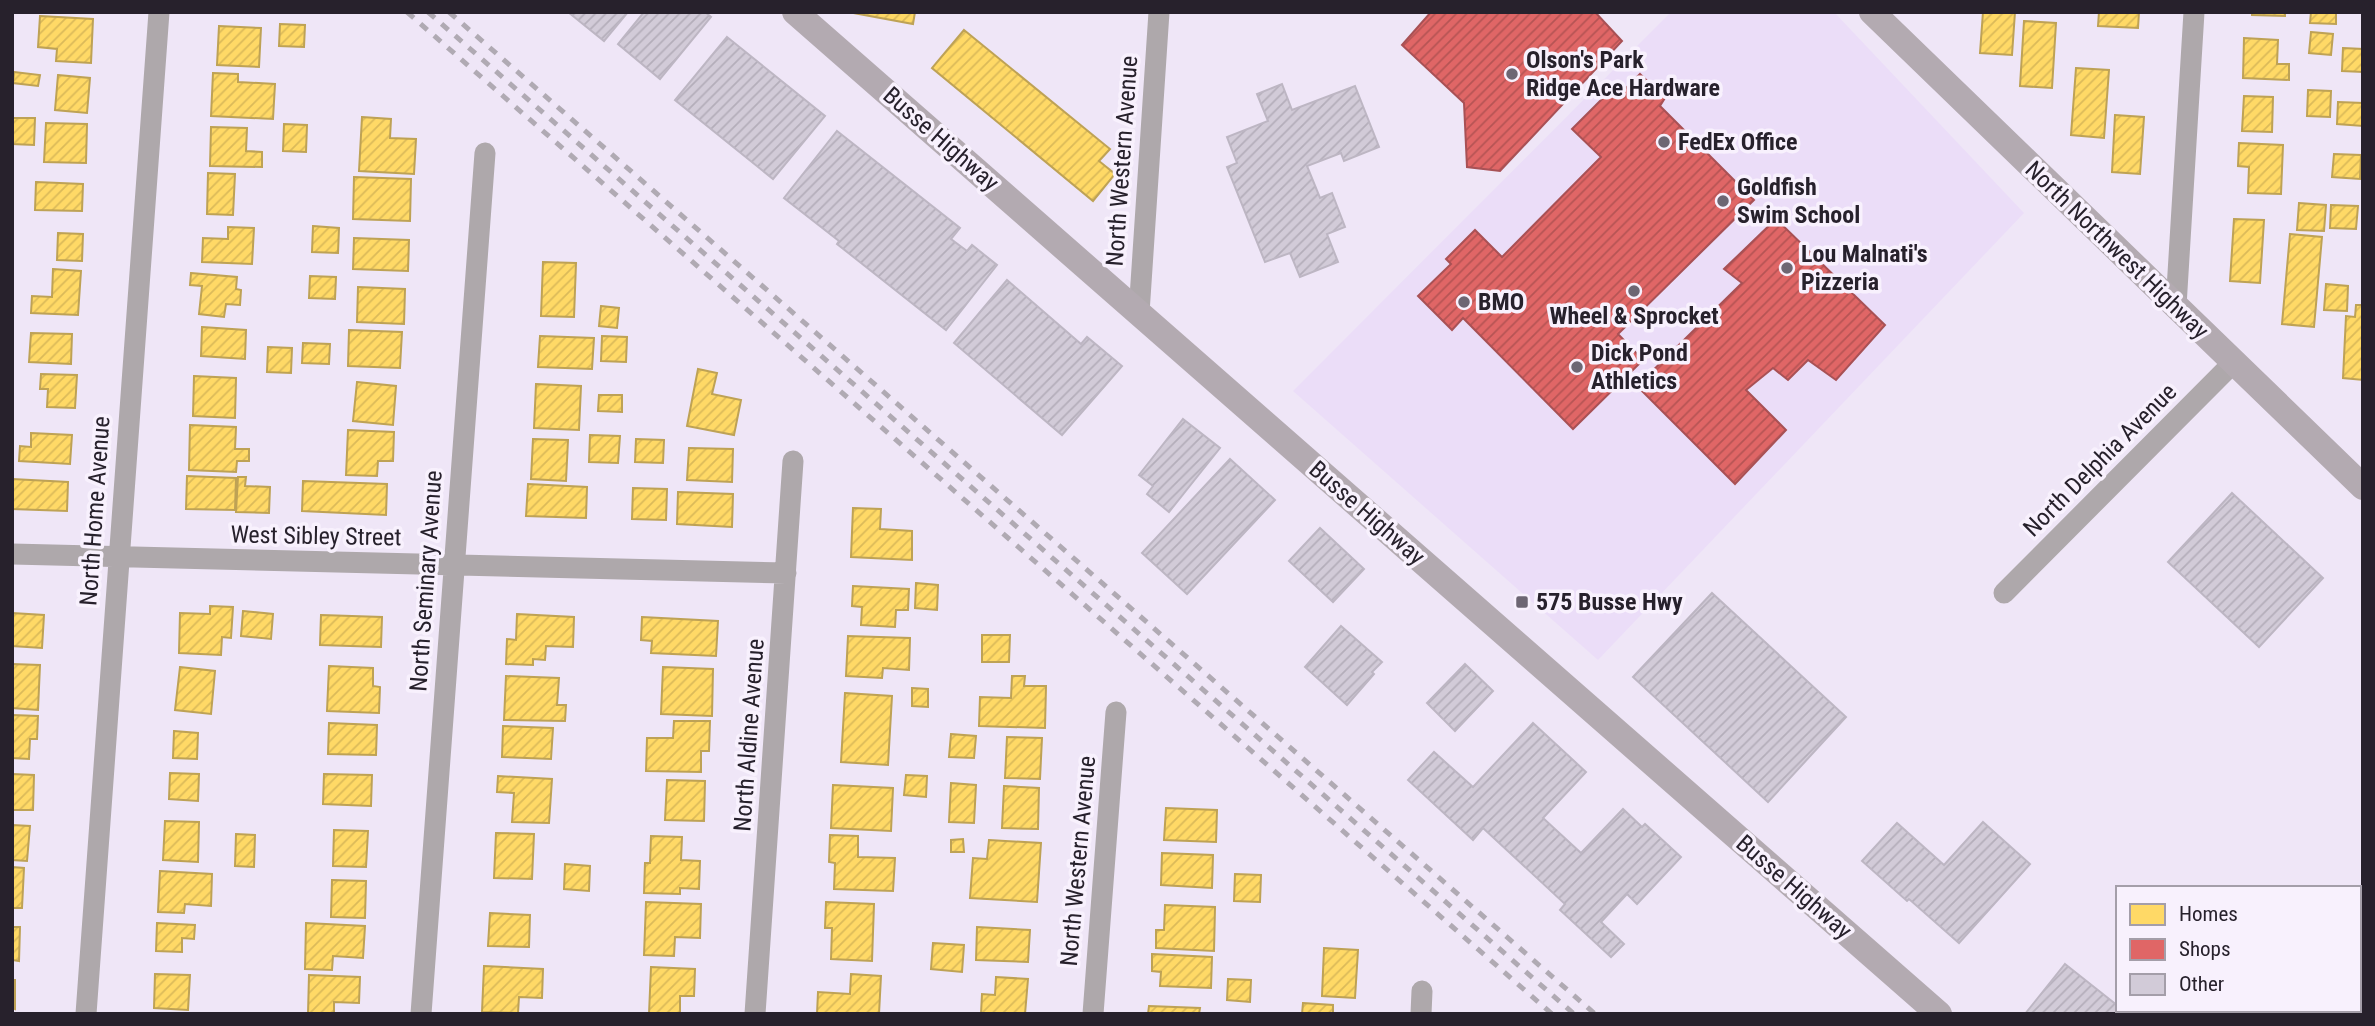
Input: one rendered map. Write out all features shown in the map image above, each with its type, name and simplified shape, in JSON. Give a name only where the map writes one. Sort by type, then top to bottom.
[{"type":"main road","name":"Busse Highway","points":[[795,12],[1939,1014]]},
{"type":"main road","name":"North Northwest Highway","points":[[1872,12],[2363,487]]},
{"type":"street","name":"North Home Avenue","points":[[86,1014],[159,12]]},
{"type":"street","name":"North Western Avenue","points":[[1139,313],[1159,12]]},
{"type":"street","points":[[2176,306],[2194,12]]},
{"type":"street","name":"North Seminary Avenue","points":[[421,1014],[485,153]]},
{"type":"street","name":"North Delphia Avenue","points":[[2004,593],[2233,363]]},
{"type":"street","name":"North Aldine Avenue","points":[[755,1014],[793,461]]},
{"type":"street","name":"West Sibley Street","points":[[12,554],[786,573]]},
{"type":"street","name":"North Western Avenue","points":[[1093,1014],[1116,712]]},
{"type":"street","points":[[1421,1014],[1422,991]]},
{"type":"shaded area","points":[[1671,12],[1834,12],[2024,213],[1598,660],[1293,391]]},
{"type":"building: Homes","points":[[848,12],[915,12],[913,24]]},
{"type":"building: Homes","points":[[1983,12],[2015,12],[2012,55],[1980,53]]},
{"type":"building: Homes","points":[[2099,12],[2139,12],[2138,28],[2098,26]]},
{"type":"building: Homes","points":[[2252,12],[2285,12],[2285,16],[2252,15]]},
{"type":"building: Homes","points":[[2311,12],[2336,12],[2336,24],[2310,23]]},
{"type":"building: Homes","points":[[40,16],[93,19],[91,63],[56,61],[57,49],[38,47]]},
{"type":"building: Homes","points":[[2024,21],[2056,23],[2052,88],[2020,86]]},
{"type":"building: Homes","points":[[280,24],[305,25],[304,47],[279,46]]},
{"type":"building: Homes","points":[[219,26],[261,28],[259,67],[217,65]]},
{"type":"building: Homes","points":[[964,30],[1110,149],[1099,161],[1115,174],[1093,201],[932,68]]},
{"type":"building: Homes","points":[[2311,32],[2333,34],[2331,55],[2309,53]]},
{"type":"building: Homes","points":[[2244,38],[2278,40],[2277,64],[2289,64],[2289,80],[2243,78]]},
{"type":"building: Homes","points":[[2343,48],[2363,49],[2363,72],[2342,71]]},
{"type":"building: Homes","points":[[2076,68],[2109,70],[2104,138],[2071,135]]},
{"type":"building: Homes","points":[[14,72],[40,75],[38,86],[13,83]]},
{"type":"building: Homes","points":[[213,73],[238,74],[238,82],[275,84],[273,119],[211,116]]},
{"type":"building: Homes","points":[[58,75],[90,78],[87,113],[55,110]]},
{"type":"building: Homes","points":[[2308,90],[2331,91],[2330,117],[2307,116]]},
{"type":"building: Homes","points":[[2244,96],[2273,97],[2272,132],[2242,131]]},
{"type":"building: Homes","points":[[2338,102],[2363,103],[2363,126],[2337,124]]},
{"type":"building: Homes","points":[[2115,115],[2144,117],[2140,174],[2112,172]]},
{"type":"building: Homes","points":[[362,117],[391,119],[390,138],[416,139],[414,174],[359,171]]},
{"type":"building: Homes","points":[[12,118],[35,118],[34,145],[12,144]]},
{"type":"building: Homes","points":[[46,123],[87,124],[86,163],[44,162]]},
{"type":"building: Homes","points":[[284,124],[307,125],[306,152],[283,151]]},
{"type":"building: Homes","points":[[211,127],[247,128],[246,151],[262,152],[262,167],[210,166]]},
{"type":"building: Homes","points":[[2239,143],[2283,145],[2281,194],[2248,193],[2249,167],[2238,166]]},
{"type":"building: Homes","points":[[2334,154],[2361,155],[2360,179],[2332,177]]},
{"type":"building: Homes","points":[[208,173],[235,174],[233,215],[207,214]]},
{"type":"building: Homes","points":[[354,177],[411,179],[410,221],[353,219]]},
{"type":"building: Homes","points":[[36,182],[83,184],[82,211],[35,210]]},
{"type":"building: Homes","points":[[2299,203],[2326,205],[2324,231],[2297,230]]},
{"type":"building: Homes","points":[[2331,205],[2358,206],[2356,229],[2330,228]]},
{"type":"building: Homes","points":[[2234,219],[2264,220],[2260,283],[2230,281]]},
{"type":"building: Homes","points":[[313,226],[339,228],[338,253],[312,252]]},
{"type":"building: Homes","points":[[228,227],[254,228],[252,264],[202,262],[203,238],[228,239]]},
{"type":"building: Homes","points":[[58,233],[83,234],[82,261],[57,260]]},
{"type":"building: Homes","points":[[2290,234],[2322,237],[2314,327],[2282,324]]},
{"type":"building: Homes","points":[[354,238],[409,240],[408,271],[353,269]]},
{"type":"building: Homes","points":[[543,262],[576,263],[574,317],[541,316]]},
{"type":"building: Homes","points":[[53,269],[81,271],[78,315],[31,313],[32,296],[52,297]]},
{"type":"building: Homes","points":[[191,273],[237,277],[236,289],[241,290],[240,305],[226,304],[224,317],[199,314],[202,286],[190,285]]},
{"type":"building: Homes","points":[[310,276],[336,277],[335,299],[309,298]]},
{"type":"building: Homes","points":[[2326,284],[2348,286],[2347,311],[2324,310]]},
{"type":"building: Homes","points":[[358,287],[405,289],[404,324],[357,322]]},
{"type":"building: Homes","points":[[2356,305],[2363,305],[2363,380],[2343,378],[2346,316],[2355,317]]},
{"type":"building: Homes","points":[[601,306],[619,308],[617,328],[599,326]]},
{"type":"building: Homes","points":[[202,327],[246,330],[245,359],[201,356]]},
{"type":"building: Homes","points":[[349,330],[402,332],[400,368],[348,366]]},
{"type":"building: Homes","points":[[31,333],[72,334],[71,364],[29,362]]},
{"type":"building: Homes","points":[[540,336],[594,338],[592,369],[538,367]]},
{"type":"building: Homes","points":[[602,336],[627,337],[626,362],[601,361]]},
{"type":"building: Homes","points":[[303,343],[330,344],[329,364],[302,363]]},
{"type":"building: Homes","points":[[268,347],[292,348],[291,373],[267,372]]},
{"type":"building: Homes","points":[[698,369],[717,373],[712,394],[741,400],[734,435],[687,426]]},
{"type":"building: Homes","points":[[41,374],[77,375],[75,408],[47,407],[48,389],[40,389]]},
{"type":"building: Homes","points":[[194,376],[236,378],[235,418],[193,416]]},
{"type":"building: Homes","points":[[357,382],[396,386],[393,425],[353,421]]},
{"type":"building: Homes","points":[[536,384],[581,386],[579,430],[534,428]]},
{"type":"building: Homes","points":[[599,395],[622,395],[622,412],[598,411]]},
{"type":"building: Homes","points":[[190,425],[236,427],[235,449],[249,449],[249,461],[237,461],[236,472],[189,470]]},
{"type":"building: Homes","points":[[348,430],[394,432],[393,461],[378,461],[377,476],[346,475]]},
{"type":"building: Homes","points":[[31,433],[72,435],[70,464],[19,461],[20,446],[31,447]]},
{"type":"building: Homes","points":[[590,435],[620,436],[618,463],[589,462]]},
{"type":"building: Homes","points":[[533,439],[568,440],[566,481],[531,479]]},
{"type":"building: Homes","points":[[636,439],[664,440],[663,463],[635,462]]},
{"type":"building: Homes","points":[[689,448],[733,449],[732,482],[687,480]]},
{"type":"building: Homes","points":[[187,476],[236,478],[235,510],[186,509]]},
{"type":"building: Homes","points":[[238,477],[246,477],[245,486],[270,487],[269,513],[236,512]]},
{"type":"building: Homes","points":[[12,479],[68,482],[67,511],[12,509]]},
{"type":"building: Homes","points":[[303,481],[387,484],[386,515],[302,511]]},
{"type":"building: Homes","points":[[528,484],[587,487],[586,518],[526,516]]},
{"type":"building: Homes","points":[[633,488],[667,489],[666,520],[632,519]]},
{"type":"building: Homes","points":[[678,492],[733,494],[732,527],[677,524]]},
{"type":"building: Homes","points":[[853,508],[881,509],[880,529],[912,531],[912,560],[851,557]]},
{"type":"building: Homes","points":[[916,583],[938,585],[937,610],[915,608]]},
{"type":"building: Homes","points":[[853,586],[909,589],[908,610],[896,610],[895,627],[861,625],[862,607],[852,606]]},
{"type":"building: Homes","points":[[210,606],[233,607],[231,638],[222,637],[221,655],[179,653],[180,613],[210,614]]},
{"type":"building: Homes","points":[[243,611],[273,614],[271,639],[241,636]]},
{"type":"building: Homes","points":[[12,613],[44,615],[42,648],[12,646]]},
{"type":"building: Homes","points":[[517,614],[574,617],[573,647],[546,646],[545,660],[533,659],[533,665],[506,664],[507,639],[516,640]]},
{"type":"building: Homes","points":[[321,615],[382,617],[381,647],[320,645]]},
{"type":"building: Homes","points":[[642,617],[718,621],[716,656],[651,653],[652,641],[641,640]]},
{"type":"building: Homes","points":[[982,635],[1010,635],[1009,662],[982,662]]},
{"type":"building: Homes","points":[[848,636],[910,638],[909,670],[883,668],[882,678],[846,676]]},
{"type":"building: Homes","points":[[12,664],[40,665],[38,710],[12,708]]},
{"type":"building: Homes","points":[[329,666],[373,668],[373,686],[380,687],[379,713],[327,711]]},
{"type":"building: Homes","points":[[180,667],[215,671],[211,714],[175,710]]},
{"type":"building: Homes","points":[[663,667],[713,669],[712,716],[661,714]]},
{"type":"building: Homes","points":[[506,676],[559,678],[557,705],[566,705],[565,721],[504,720]]},
{"type":"building: Homes","points":[[1012,676],[1025,676],[1024,686],[1046,686],[1045,728],[979,726],[980,697],[1011,698]]},
{"type":"building: Homes","points":[[912,688],[928,689],[928,707],[912,706]]},
{"type":"building: Homes","points":[[845,693],[892,696],[888,765],[841,762]]},
{"type":"building: Homes","points":[[12,715],[38,716],[37,739],[30,739],[29,759],[12,758]]},
{"type":"building: Homes","points":[[674,721],[710,721],[709,751],[701,751],[701,772],[646,771],[647,738],[673,738]]},
{"type":"building: Homes","points":[[329,723],[377,725],[376,755],[328,754]]},
{"type":"building: Homes","points":[[503,726],[553,728],[551,759],[502,757]]},
{"type":"building: Homes","points":[[174,731],[198,733],[197,759],[173,758]]},
{"type":"building: Homes","points":[[951,734],[976,736],[974,758],[949,757]]},
{"type":"building: Homes","points":[[1007,737],[1042,738],[1040,779],[1005,778]]},
{"type":"building: Homes","points":[[170,773],[199,774],[198,801],[169,799]]},
{"type":"building: Homes","points":[[12,774],[34,775],[33,810],[12,810]]},
{"type":"building: Homes","points":[[324,774],[372,775],[371,806],[323,804]]},
{"type":"building: Homes","points":[[906,775],[927,776],[926,797],[904,795]]},
{"type":"building: Homes","points":[[498,776],[552,779],[549,823],[512,822],[514,793],[497,792]]},
{"type":"building: Homes","points":[[667,780],[705,781],[704,821],[665,820]]},
{"type":"building: Homes","points":[[951,783],[976,785],[974,823],[949,822]]},
{"type":"building: Homes","points":[[833,785],[893,788],[891,831],[831,828]]},
{"type":"building: Homes","points":[[1004,786],[1039,788],[1038,829],[1002,828]]},
{"type":"building: Homes","points":[[1166,808],[1217,810],[1216,842],[1164,840]]},
{"type":"building: Homes","points":[[165,821],[199,822],[198,862],[163,860]]},
{"type":"building: Homes","points":[[12,825],[30,826],[27,861],[12,860]]},
{"type":"building: Homes","points":[[334,830],[368,831],[366,867],[333,866]]},
{"type":"building: Homes","points":[[496,833],[534,834],[532,879],[494,878]]},
{"type":"building: Homes","points":[[236,834],[255,835],[254,867],[235,866]]},
{"type":"building: Homes","points":[[830,835],[858,836],[858,857],[895,858],[893,891],[834,889],[835,863],[829,862]]},
{"type":"building: Homes","points":[[651,836],[682,837],[681,860],[700,861],[699,889],[680,888],[680,894],[644,893],[645,863],[650,863]]},
{"type":"building: Homes","points":[[963,839],[964,852],[951,852],[951,840]]},
{"type":"building: Homes","points":[[989,840],[1041,843],[1037,902],[970,898],[973,858],[987,859]]},
{"type":"building: Homes","points":[[1162,853],[1213,855],[1212,888],[1161,885]]},
{"type":"building: Homes","points":[[565,864],[590,866],[589,891],[564,889]]},
{"type":"building: Homes","points":[[12,867],[24,868],[22,908],[12,908]]},
{"type":"building: Homes","points":[[160,871],[212,874],[211,906],[185,904],[184,913],[158,912]]},
{"type":"building: Homes","points":[[1235,874],[1261,875],[1260,902],[1234,901]]},
{"type":"building: Homes","points":[[332,880],[366,881],[365,918],[331,917]]},
{"type":"building: Homes","points":[[646,902],[701,904],[700,938],[675,937],[674,956],[644,955]]},
{"type":"building: Homes","points":[[826,902],[874,904],[872,961],[831,959],[832,928],[825,928]]},
{"type":"building: Homes","points":[[1165,905],[1215,907],[1214,951],[1156,948],[1156,930],[1164,930]]},
{"type":"building: Homes","points":[[490,913],[530,915],[529,947],[488,946]]},
{"type":"building: Homes","points":[[157,923],[195,925],[194,939],[182,938],[182,952],[156,951]]},
{"type":"building: Homes","points":[[306,923],[365,926],[363,958],[333,956],[332,970],[305,969]]},
{"type":"building: Homes","points":[[12,927],[20,927],[19,961],[12,960]]},
{"type":"building: Homes","points":[[977,927],[1030,930],[1028,962],[976,960]]},
{"type":"building: Homes","points":[[933,943],[964,945],[962,972],[931,969]]},
{"type":"building: Homes","points":[[1324,948],[1358,950],[1355,998],[1322,996]]},
{"type":"building: Homes","points":[[1152,954],[1212,957],[1211,988],[1160,986],[1161,972],[1152,971]]},
{"type":"building: Homes","points":[[484,966],[543,969],[542,998],[519,997],[518,1013],[482,1012]]},
{"type":"building: Homes","points":[[651,967],[695,969],[694,996],[680,996],[680,1014],[649,1014]]},
{"type":"building: Homes","points":[[155,974],[190,975],[188,1010],[154,1008]]},
{"type":"building: Homes","points":[[851,974],[881,976],[879,1014],[817,1014],[818,992],[850,994]]},
{"type":"building: Homes","points":[[309,975],[360,977],[359,1003],[334,1002],[334,1014],[308,1014]]},
{"type":"building: Homes","points":[[996,977],[1028,979],[1025,1014],[981,1014],[982,994],[995,995]]},
{"type":"building: Homes","points":[[1228,979],[1251,980],[1250,1002],[1227,1000]]},
{"type":"building: Homes","points":[[12,980],[15,980],[15,1009],[12,1008]]},
{"type":"building: Homes","points":[[1303,1003],[1333,1005],[1333,1014],[1302,1014]]},
{"type":"building: Homes","points":[[1149,1006],[1200,1008],[1199,1014],[1148,1014]]},
{"type":"building: Shops","name":"Olson's Park Ridge Ace Hardware","points":[[1431,12],[1595,12],[1622,41],[1500,171],[1467,167],[1464,103],[1402,45]]},
{"type":"building: Shops","points":[[1640,74],[1665,98],[1660,106],[1754,200],[1618,334],[1643,360],[1573,429],[1463,318],[1452,330],[1418,296],[1451,264],[1446,259],[1475,230],[1502,257],[1601,157],[1572,129],[1619,82],[1625,89]]},
{"type":"building: Shops","points":[[1776,219],[1885,325],[1836,380],[1808,360],[1788,380],[1773,368],[1746,390],[1786,430],[1735,484],[1637,386],[1742,283],[1724,269]]},
{"type":"building: Other","points":[[568,12],[628,12],[604,41]]},
{"type":"building: Other","points":[[644,12],[705,12],[711,17],[660,79],[618,44]]},
{"type":"building: Other","points":[[727,37],[825,116],[773,179],[675,100]]},
{"type":"building: Other","points":[[1282,84],[1292,110],[1355,86],[1379,147],[1344,161],[1341,153],[1307,166],[1320,198],[1332,193],[1345,227],[1327,234],[1338,262],[1300,277],[1290,253],[1265,262],[1227,167],[1237,163],[1227,137],[1268,121],[1257,94]]},
{"type":"building: Other","points":[[837,131],[960,228],[951,239],[967,251],[972,245],[997,265],[946,330],[837,244],[839,241],[784,198]]},
{"type":"building: Other","points":[[1007,280],[1081,344],[1087,337],[1122,366],[1062,435],[954,343]]},
{"type":"building: Other","points":[[1183,419],[1220,448],[1169,512],[1147,494],[1153,486],[1139,475]]},
{"type":"building: Other","points":[[1230,459],[1275,500],[1187,594],[1142,553]]},
{"type":"building: Other","points":[[2232,493],[2323,578],[2259,647],[2168,562]]},
{"type":"building: Other","points":[[1320,528],[1364,569],[1333,602],[1289,561]]},
{"type":"building: Other","points":[[1712,593],[1846,717],[1768,802],[1633,677]]},
{"type":"building: Other","points":[[1341,626],[1382,662],[1347,705],[1305,667]]},
{"type":"building: Other","points":[[1465,664],[1493,691],[1455,731],[1427,703]]},
{"type":"building: Other","points":[[1533,723],[1586,772],[1543,818],[1581,853],[1623,809],[1642,827],[1645,824],[1681,857],[1637,904],[1627,894],[1601,922],[1624,944],[1611,957],[1560,910],[1565,904],[1483,828],[1473,840],[1408,780],[1434,752],[1473,787]]},
{"type":"building: Other","points":[[1983,822],[2030,864],[1959,943],[1862,861],[1897,823],[1944,865]]},
{"type":"building: Other","points":[[2065,964],[2116,1004],[2116,1012],[2128,1014],[2025,1014]]},
{"type":"railway","points":[[407,12],[1552,1014]]},
{"type":"railway","points":[[428,12],[1574,1014]]},
{"type":"railway","points":[[449,12],[1595,1014]]},
{"type":"place","name":"Olson's Park Ridge Ace Hardware","points":[[1512,74]]},
{"type":"place","name":"FedEx Office","points":[[1664,142]]},
{"type":"place","name":"Goldfish Swim School","points":[[1723,201]]},
{"type":"place","name":"Lou Malnati's Pizzeria","points":[[1787,268]]},
{"type":"place","name":"Wheel & Sprocket","points":[[1634,291]]},
{"type":"place","name":"BMO","points":[[1464,302]]},
{"type":"place","name":"Dick Pond Athletics","points":[[1577,367]]},
{"type":"place","name":"575 Busse Hwy","points":[[1522,602]]}]
